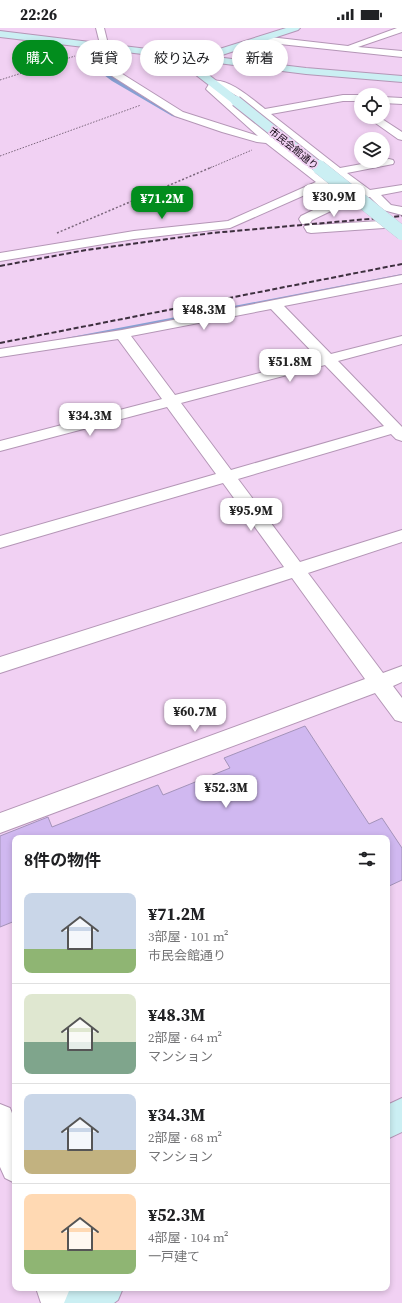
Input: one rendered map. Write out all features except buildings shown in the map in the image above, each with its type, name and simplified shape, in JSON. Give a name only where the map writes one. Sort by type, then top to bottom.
[{"type":"street","points":[[100,28],[102,40]]},
{"type":"street","points":[[258,40],[295,28]]},
{"type":"street","points":[[346,48],[402,29]]},
{"type":"street","points":[[0,30],[76,42]]},
{"type":"street","points":[[0,34],[76,43]]},
{"type":"street","points":[[261,39],[402,54]]},
{"type":"street","points":[[288,51],[291,51],[298,43]]},
{"type":"street","points":[[386,52],[402,47]]},
{"type":"street","points":[[224,60],[306,71],[402,79]]},
{"type":"street","points":[[118,76],[179,114],[226,130],[261,140],[271,141]]},
{"type":"street","name":"市民会館通り","points":[[204,76],[402,234]]},
{"type":"street","points":[[346,199],[271,141],[211,90],[214,83],[228,87],[263,112],[338,172],[370,194],[387,208],[402,211]]},
{"type":"street","points":[[263,112],[343,98],[354,98]]},
{"type":"street","points":[[343,98],[354,105]]},
{"type":"street","points":[[390,100],[402,101]]},
{"type":"street","points":[[382,124],[402,137]]},
{"type":"street","points":[[338,172],[358,168]]},
{"type":"street","points":[[0,257],[134,235],[230,224],[325,182]]},
{"type":"street","points":[[380,225],[311,229],[305,219],[346,199],[402,188]]},
{"type":"street","points":[[0,353],[122,334],[402,279]]},
{"type":"street","points":[[0,542],[228,477],[398,432],[274,304]]},
{"type":"street","points":[[122,334],[402,714]]},
{"type":"street","points":[[0,446],[172,402],[402,340]]},
{"type":"street","points":[[0,664],[402,536]]},
{"type":"street","points":[[0,823],[402,674]]},
{"type":"street","points":[[390,1121],[402,1114]]},
{"type":"street","points":[[0,1118],[12,1158]]},
{"type":"street","points":[[53,1291],[57,1303]]},
{"type":"street","points":[[81,1303],[101,1291]]},
{"type":"path","points":[[0,80],[76,55]]},
{"type":"path","points":[[0,156],[156,100]]},
{"type":"path","points":[[56,233],[271,141]]},
{"type":"water","points":[[105,76],[112,76],[150,101],[258,140],[259,142],[172,116]]},
{"type":"water","points":[[402,274],[402,278],[68,341],[66,338]]},
{"type":"railway","points":[[0,266],[86,250],[212,233],[402,216]]},
{"type":"railway","points":[[0,343],[402,264]]}]
